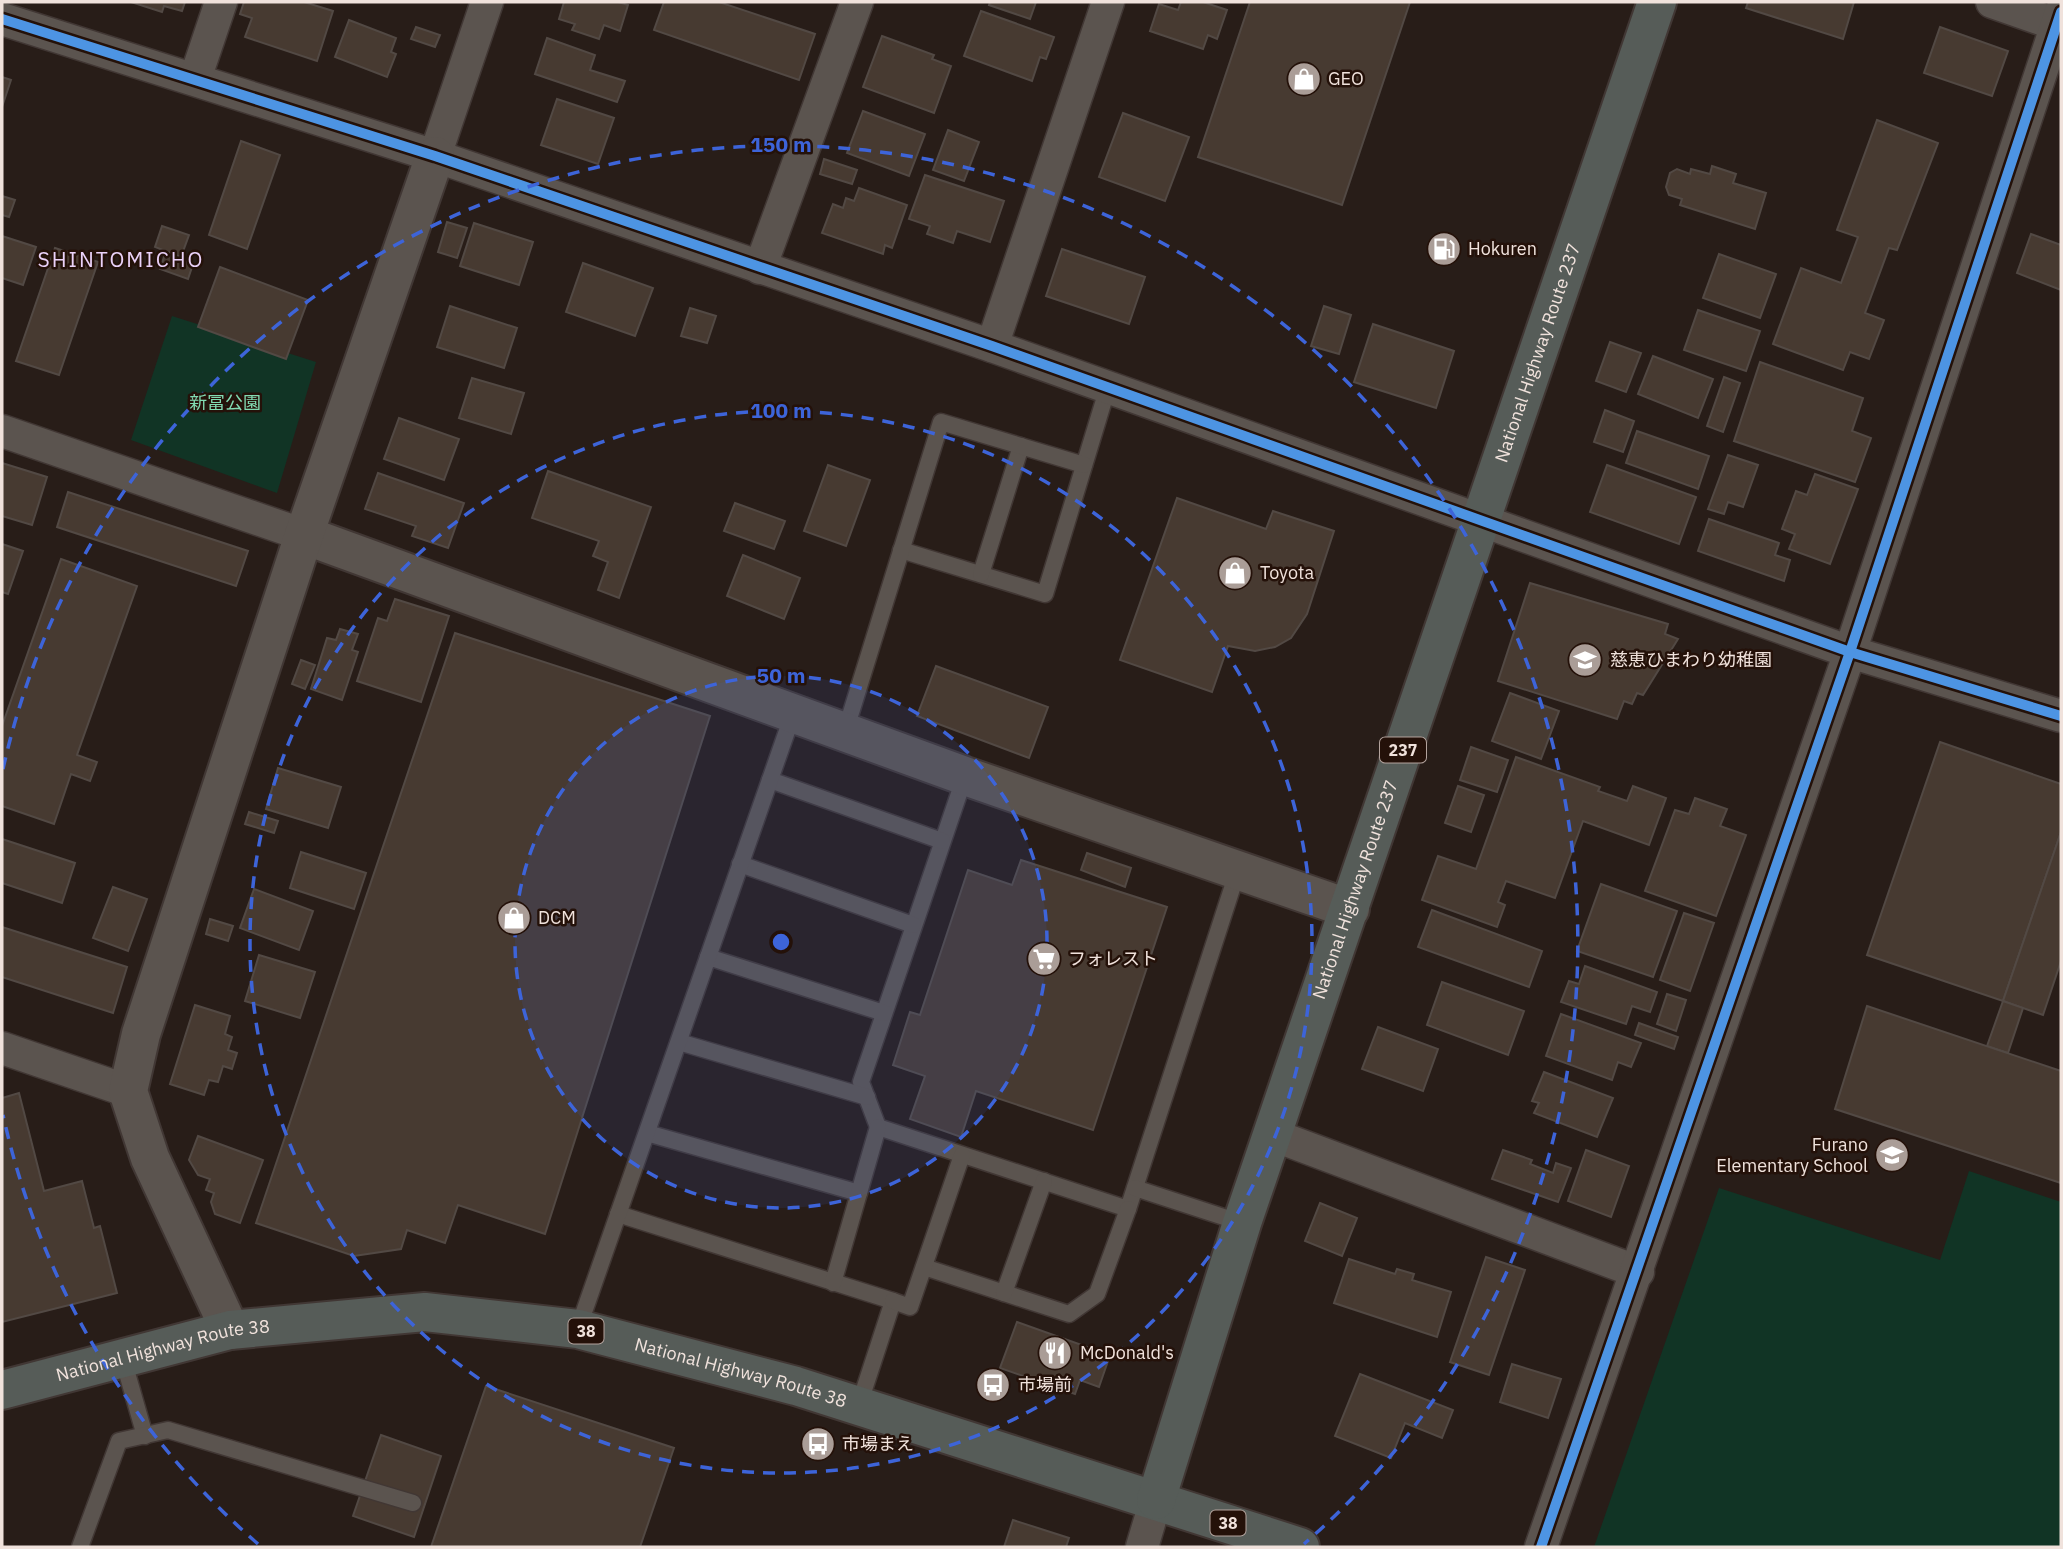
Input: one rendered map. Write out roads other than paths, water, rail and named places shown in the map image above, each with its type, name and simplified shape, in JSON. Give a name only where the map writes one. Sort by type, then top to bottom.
[{"type":"highway","name":"National Highway Route 237","points":[[1156,1500],[1242,1223],[1657,2]]},
{"type":"highway","name":"National Highway Route 38","points":[[2,1390],[230,1331],[425,1312],[578,1329],[859,1405],[1300,1547]]},
{"type":"street","points":[[195,79],[221,2]]},
{"type":"street","points":[[230,1331],[150,1158],[128,1091],[141,1034],[304,535],[487,2]]},
{"type":"street","points":[[760,268],[857,2]]},
{"type":"street","points":[[992,346],[1108,2]]},
{"type":"street","points":[[1541,1547],[1850,652],[2060,21],[1992,2]]},
{"type":"street","points":[[2,19],[435,156],[992,346],[1480,517],[1850,652],[2061,716]]},
{"type":"street","points":[[2,431],[304,535],[965,776],[1350,909]]},
{"type":"street","points":[[2,1048],[128,1091]]},
{"type":"street","points":[[1273,1135],[1638,1272]]},
{"type":"street","points":[[1142,1547],[1156,1500]]},
{"type":"lane","points":[[901,550],[1045,594],[1108,387]]},
{"type":"lane","points":[[845,732],[941,422],[1084,465]]},
{"type":"lane","points":[[981,574],[1021,446]]},
{"type":"lane","points":[[578,1329],[793,714]]},
{"type":"lane","points":[[833,1283],[878,1127],[861,1082],[965,776]]},
{"type":"lane","points":[[770,780],[942,841]]},
{"type":"lane","points":[[740,864],[913,925]]},
{"type":"lane","points":[[924,1267],[1069,1314],[1097,1294],[1135,1188],[1238,870]]},
{"type":"lane","points":[[708,957],[884,1013]]},
{"type":"lane","points":[[678,1042],[867,1097]]},
{"type":"lane","points":[[878,1127],[1128,1209]]},
{"type":"lane","points":[[647,1133],[859,1193]]},
{"type":"lane","points":[[618,1214],[910,1307],[962,1155]]},
{"type":"lane","points":[[1004,1293],[1044,1181]]},
{"type":"lane","points":[[1135,1188],[1242,1223]]},
{"type":"lane","points":[[859,1405],[893,1301]]},
{"type":"lane","points":[[123,1359],[145,1436]]},
{"type":"lane","points":[[80,1547],[119,1441],[168,1430],[413,1503]]},
{"type":"place","name":"GEO","points":[[1304,79]]},
{"type":"place","name":"Hokuren","points":[[1444,249]]},
{"type":"place","name":"Toyota","points":[[1235,573]]},
{"type":"place","name":"慈恵ひまわり幼稚園","points":[[1585,660]]},
{"type":"place","name":"DCM","points":[[514,918]]},
{"type":"place","name":"フォレスト","points":[[1044,959]]},
{"type":"place","name":"Furano Elementary School","points":[[1892,1155]]},
{"type":"place","name":"McDonald's","points":[[1055,1353]]},
{"type":"place","name":"市場前","points":[[993,1385]]},
{"type":"place","name":"市場まえ","points":[[818,1444]]},
{"type":"district","name":"SHINTOMICHO","points":[[121,260]]},
{"type":"park label","name":"新冨公園","points":[[225,403]]}]
